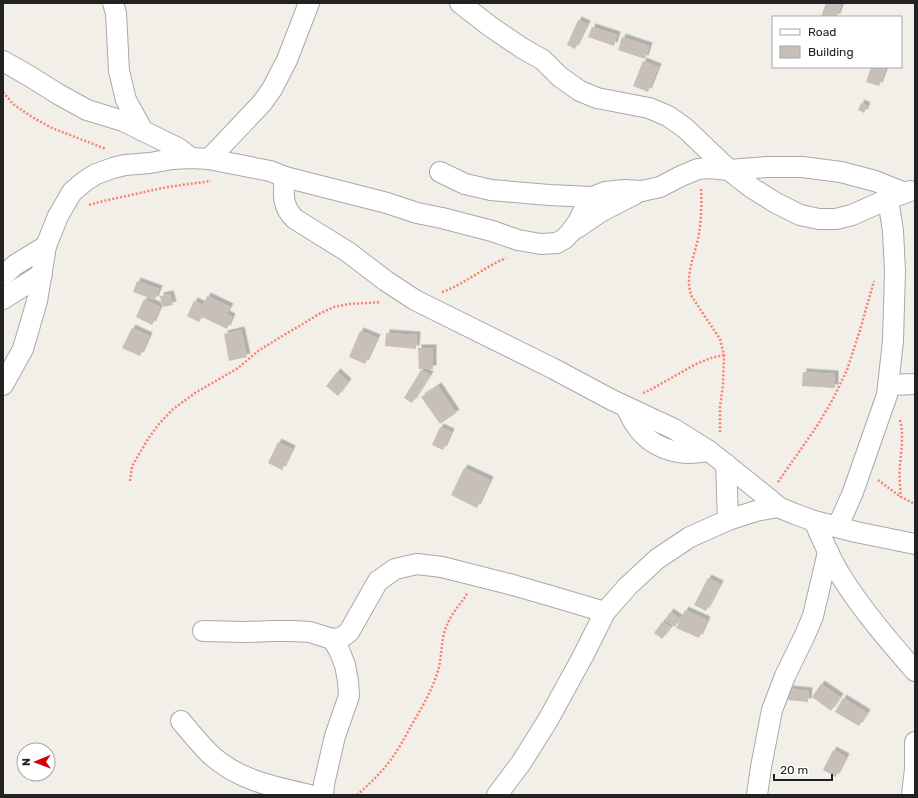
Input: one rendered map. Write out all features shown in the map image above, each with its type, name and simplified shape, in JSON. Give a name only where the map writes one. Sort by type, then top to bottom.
[{"type":"street","points":[[113,3],[116,14],[120,71],[126,100],[143,131]]},
{"type":"street","points":[[200,158],[262,103],[272,89],[287,60],[309,3]]},
{"type":"street","points":[[460,3],[491,27],[543,60],[560,77],[580,90],[597,98],[649,108],[668,116],[685,128],[729,170],[752,188],[776,203],[800,215],[820,219],[836,219],[852,215],[903,194]]},
{"type":"street","points":[[3,61],[26,73],[58,94],[87,110],[123,121],[200,158]]},
{"type":"street","points":[[3,385],[23,349],[37,302],[46,246],[58,216],[72,192],[96,174],[113,168],[172,159],[200,158],[270,171],[285,177],[386,203],[417,213],[442,218],[541,244],[557,243],[564,239],[578,222],[586,206],[593,197]]},
{"type":"street","points":[[440,172],[465,184],[491,190],[593,197],[605,192],[642,190],[660,187],[680,176],[698,169],[709,168],[729,170],[767,167],[802,167],[841,172],[875,181],[903,194]]},
{"type":"street","points":[[285,177],[284,191],[286,205],[292,216],[348,252],[386,282],[415,300],[541,362],[619,404],[674,429],[709,451],[773,502],[795,514],[836,527],[915,544]]},
{"type":"street","points":[[570,233],[602,211],[642,190]]},
{"type":"street","points":[[836,527],[842,517],[862,466],[888,390],[893,341],[895,271],[893,232],[903,194]]},
{"type":"street","points":[[7,269],[46,246]]},
{"type":"street","points":[[3,299],[42,274]]},
{"type":"street","points":[[888,390],[915,384]]},
{"type":"street","points":[[726,464],[728,520]]},
{"type":"street","points":[[497,795],[521,763],[548,720],[606,612],[628,586],[657,559],[690,537],[728,520],[756,511],[773,502]]},
{"type":"street","points":[[814,521],[841,576],[877,626],[915,671]]},
{"type":"street","points":[[757,795],[772,710],[784,676],[810,622],[828,552]]},
{"type":"street","points":[[202,631],[310,632],[332,639],[341,638],[350,632],[378,581],[395,569],[417,564],[468,574],[606,612]]},
{"type":"street","points":[[323,795],[327,771],[336,736],[349,696],[345,665],[339,650],[332,639]]},
{"type":"street","points":[[181,721],[210,754],[238,774],[280,789],[310,795]]},
{"type":"street","points":[[912,795],[915,769],[915,742]]},
{"type":"path","points":[[3,92],[13,104],[52,128],[109,150]]},
{"type":"path","points":[[698,169],[702,213],[698,240],[689,277],[689,289],[723,346],[723,385],[720,408],[720,432],[726,464]]},
{"type":"path","points":[[58,216],[99,202],[167,186],[216,180]]},
{"type":"path","points":[[415,300],[448,290],[498,261],[510,256]]},
{"type":"path","points":[[773,502],[833,399],[847,370],[874,280]]},
{"type":"path","points":[[130,481],[132,466],[158,425],[172,410],[195,393],[238,368],[258,351],[319,314],[334,307],[349,304],[385,302]]},
{"type":"path","points":[[619,404],[627,399],[650,390],[696,364],[724,355]]},
{"type":"path","points":[[888,390],[898,411],[902,426],[902,443],[899,467],[901,497]]},
{"type":"path","points":[[862,466],[901,497],[915,504]]},
{"type":"path","points":[[357,795],[386,766],[403,741],[432,688],[441,661],[443,637],[446,626],[466,596],[468,574]]},
{"type":"building","points":[[826,3],[841,5],[837,16],[821,16]]},
{"type":"building","points":[[578,20],[587,24],[575,49],[567,45]]},
{"type":"building","points":[[592,27],[617,35],[614,46],[588,37]]},
{"type":"building","points":[[622,37],[649,46],[645,59],[618,50]]},
{"type":"building","points":[[643,61],[658,67],[648,92],[633,86]]},
{"type":"building","points":[[871,68],[886,68],[879,86],[866,82]]},
{"type":"building","points":[[861,103],[867,106],[864,113],[858,110]]},
{"type":"building","points":[[137,281],[159,289],[155,300],[133,292]]},
{"type":"building","points":[[170,294],[173,305],[162,307],[160,296]]},
{"type":"building","points":[[207,296],[230,307],[226,314],[232,317],[227,329],[202,317],[199,322],[187,316],[194,301],[203,305]]},
{"type":"building","points":[[144,299],[160,307],[152,325],[136,317]]},
{"type":"building","points":[[132,328],[149,336],[140,356],[122,348]]},
{"type":"building","points":[[241,330],[247,357],[229,361],[224,334]]},
{"type":"building","points":[[360,331],[377,338],[365,364],[349,357]]},
{"type":"building","points":[[386,333],[417,335],[416,349],[385,346]]},
{"type":"building","points":[[418,348],[433,348],[433,369],[419,369]]},
{"type":"building","points":[[421,370],[430,375],[412,403],[404,398]]},
{"type":"building","points":[[337,372],[348,382],[338,396],[326,386]]},
{"type":"building","points":[[803,372],[835,374],[835,388],[802,386]]},
{"type":"building","points":[[438,386],[456,413],[440,424],[421,397]]},
{"type":"building","points":[[440,427],[451,432],[443,450],[432,445]]},
{"type":"building","points":[[278,442],[292,449],[282,470],[268,463]]},
{"type":"building","points":[[464,468],[490,480],[477,508],[451,495]]},
{"type":"building","points":[[708,578],[720,584],[706,611],[694,605]]},
{"type":"building","points":[[685,610],[707,620],[699,638],[676,628]]},
{"type":"building","points":[[670,612],[680,619],[675,627],[665,620]]},
{"type":"building","points":[[662,622],[671,627],[662,639],[654,633]]},
{"type":"building","points":[[821,684],[840,697],[831,711],[812,697]]},
{"type":"building","points":[[789,689],[809,691],[808,702],[788,700]]},
{"type":"building","points":[[843,698],[867,713],[859,726],[835,712]]},
{"type":"building","points":[[833,750],[846,757],[836,777],[823,770]]}]
